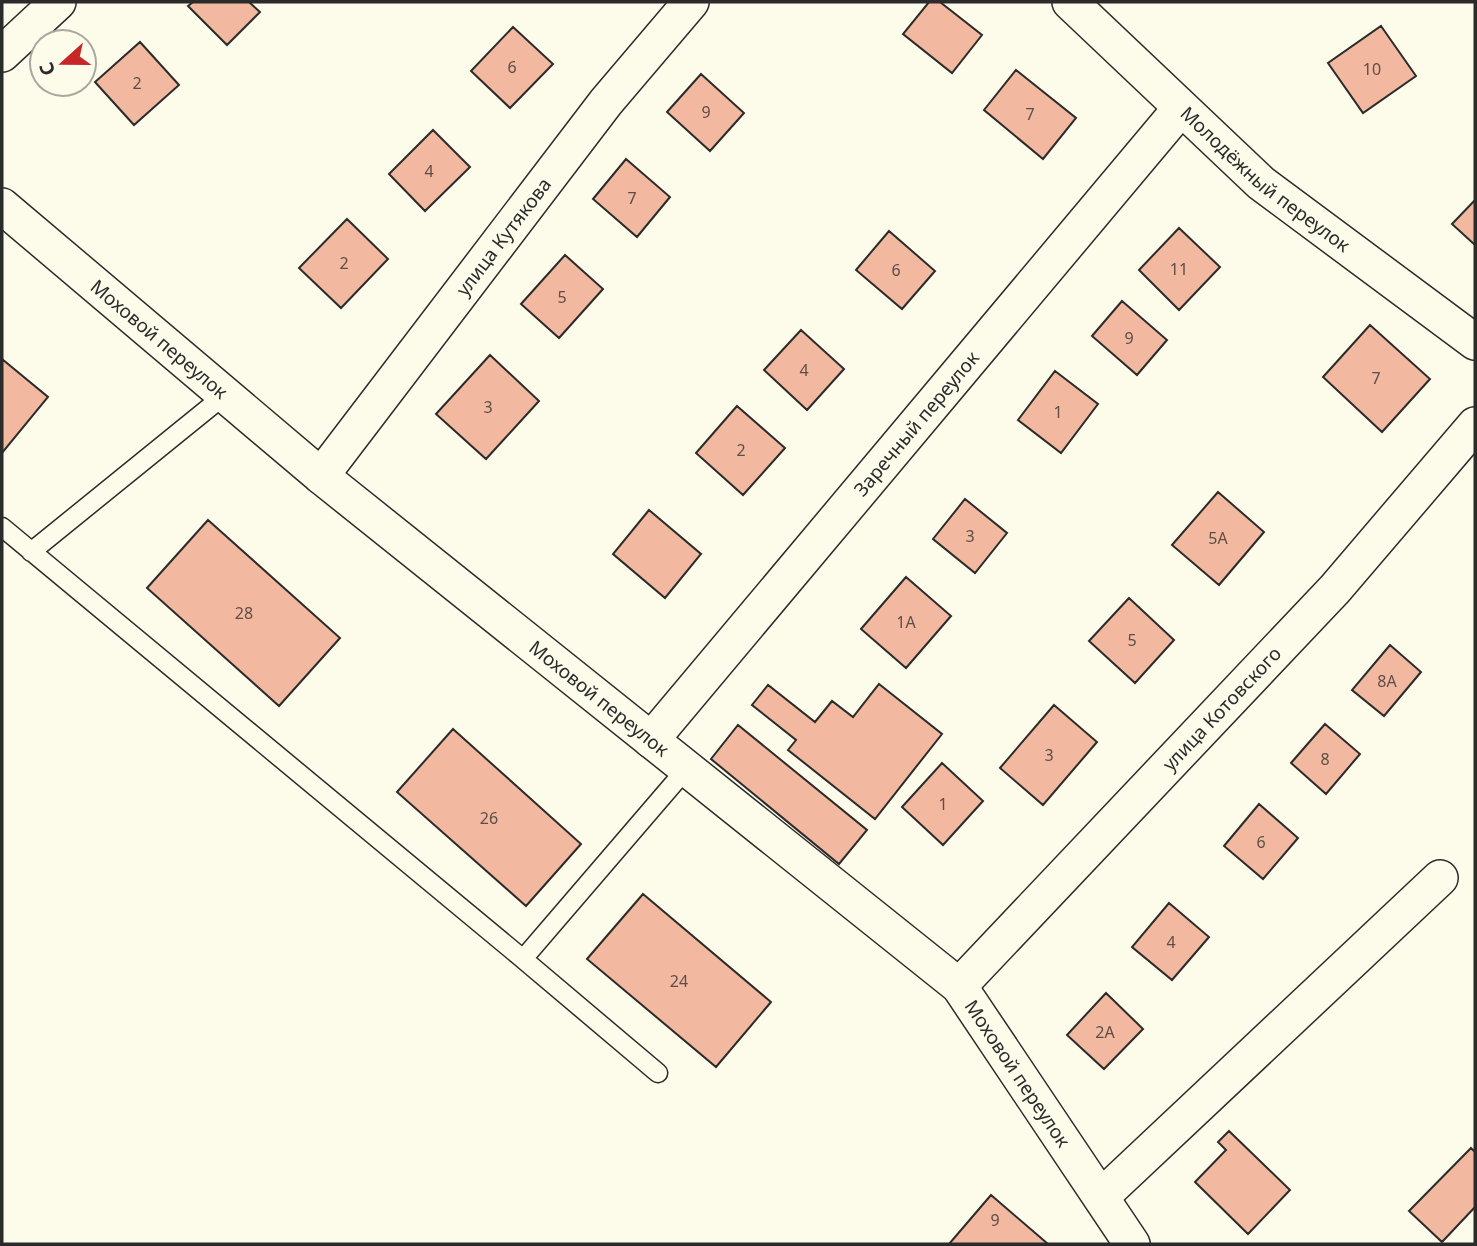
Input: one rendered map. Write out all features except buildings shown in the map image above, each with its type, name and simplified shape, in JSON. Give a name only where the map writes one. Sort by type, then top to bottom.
[{"type":"street","points":[[2,54],[58,2]]},
{"type":"street","name":"улица Кутякова","points":[[321,476],[606,102],[691,2]]},
{"type":"street","name":"Молодёжный переулок","points":[[1070,2],[1261,183],[1475,342]]},
{"type":"street","name":"Заречный переулок","points":[[651,740],[1181,108]]},
{"type":"street","name":"Моховой переулок","points":[[2,206],[321,476],[959,986],[1132,1244]]},
{"type":"street","name":"улица Котовского","points":[[959,986],[1335,589],[1475,425]]},
{"type":"street","points":[[1101,1197],[1440,878]]},
{"type":"lane","points":[[32,552],[226,394]]},
{"type":"lane","points":[[2,527],[658,1073]]},
{"type":"lane","points":[[523,959],[687,768]]}]
